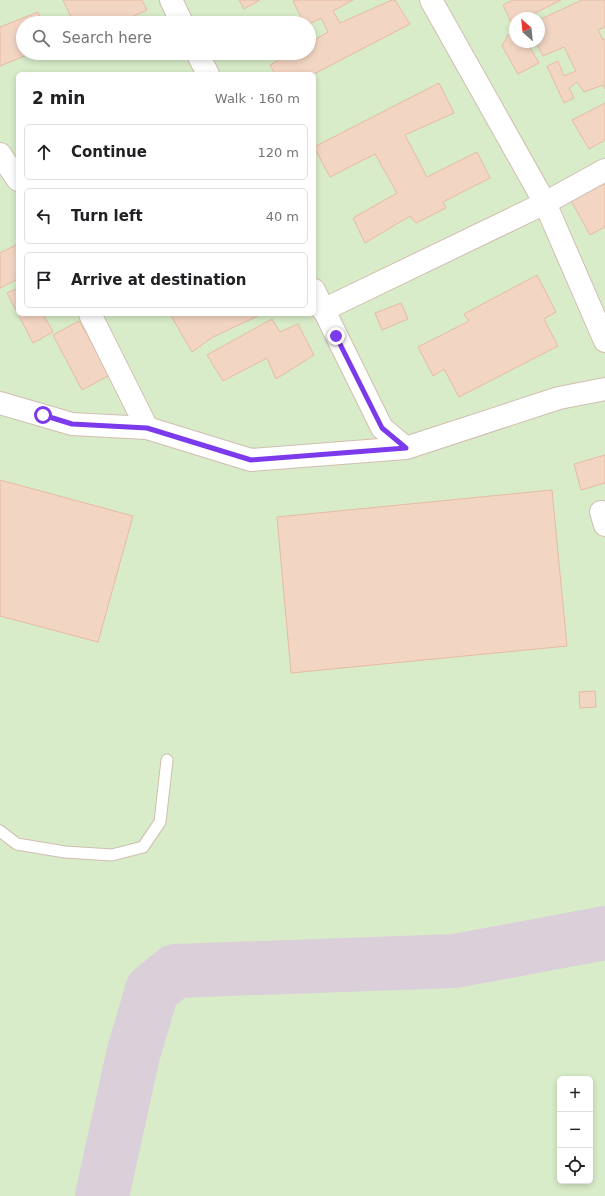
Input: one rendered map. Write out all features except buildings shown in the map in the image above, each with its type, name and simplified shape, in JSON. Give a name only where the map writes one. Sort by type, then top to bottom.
[{"type":"street","points":[[171,0],[179,16]]},
{"type":"street","points":[[431,0],[545,203],[605,341]]},
{"type":"street","points":[[201,60],[207,72]]},
{"type":"street","points":[[0,154],[16,177]]},
{"type":"street","points":[[324,310],[545,203],[605,170]]},
{"type":"street","points":[[316,294],[382,428],[406,448]]},
{"type":"street","points":[[91,316],[147,428]]},
{"type":"street","points":[[0,403],[72,424],[147,428],[251,460],[406,448],[559,398],[605,389]]},
{"type":"lane","points":[[0,832],[17,844],[65,852],[112,855],[143,847],[160,822],[167,760]]},
{"type":"green space","points":[[0,0],[605,0],[605,1196],[0,1196]]},
{"type":"taxiway","points":[[102,1196],[133,1055],[152,990],[175,971],[455,961],[605,933]]},
{"type":"route","points":[[43,415],[72,424],[147,428],[251,460],[406,448],[382,428],[336,336]]}]
